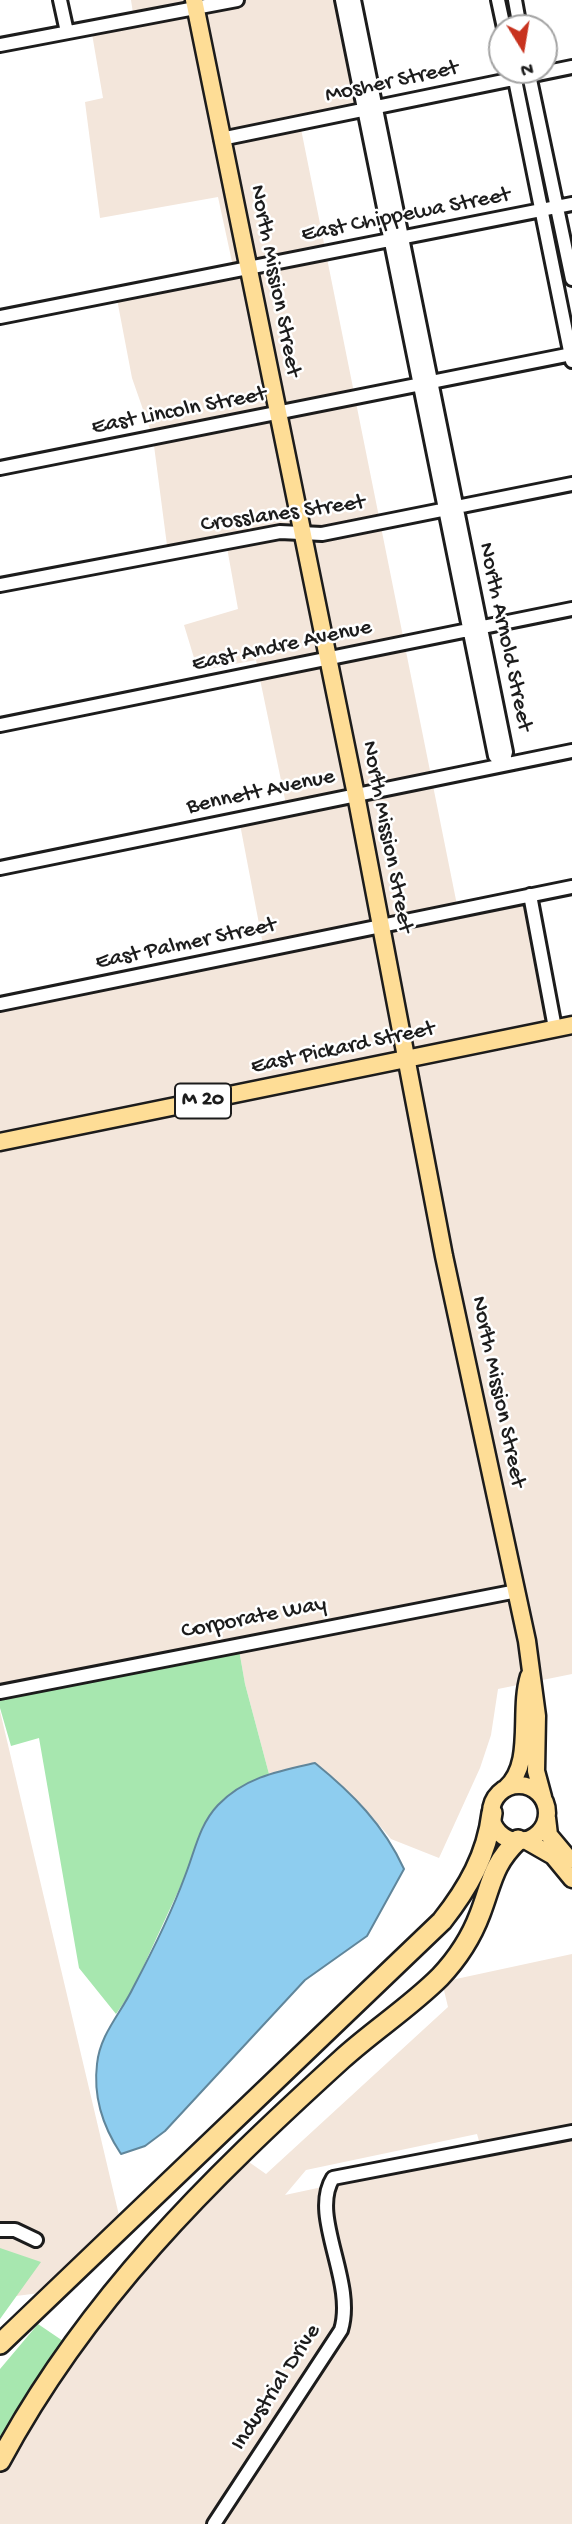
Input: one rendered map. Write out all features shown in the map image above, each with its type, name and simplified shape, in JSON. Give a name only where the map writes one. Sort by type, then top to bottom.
[{"type":"highway","points":[[0,2344],[442,1921],[477,1868],[486,1844],[492,1814]]},
{"type":"highway","points":[[0,2461],[53,2373],[87,2324],[170,2224],[344,2057],[428,1988],[451,1964],[479,1917],[494,1869],[522,1840]]},
{"type":"main road","name":"North Mission Street","points":[[194,4],[356,795],[405,1059],[517,1591],[536,1706],[536,1771],[549,1835],[572,1862]]},
{"type":"main road","name":"East Pickard Street","points":[[0,1142],[572,1025]]},
{"type":"main road","name":"North Mission Street","points":[[492,1814],[495,1799],[522,1768],[523,1701],[530,1674]]},
{"type":"main road","points":[[506,1788],[526,1786],[543,1797]]},
{"type":"main road","points":[[492,1814],[499,1832],[553,1856],[572,1879]]},
{"type":"main road","points":[[522,1840],[541,1831],[547,1817]]},
{"type":"street","points":[[60,0],[67,32]]},
{"type":"street","points":[[0,45],[194,4],[237,0]]},
{"type":"street","name":"North Arnold Street","points":[[342,0],[370,110],[474,628],[506,752],[503,764]]},
{"type":"street","name":"North Arnold Street","points":[[354,0],[370,110]]},
{"type":"street","name":"Mosher Street","points":[[221,139],[370,110],[488,80]]},
{"type":"street","points":[[516,84],[572,357]]},
{"type":"street","points":[[531,84],[572,279]]},
{"type":"street","name":"East Chippewa Street","points":[[0,317],[572,204]]},
{"type":"street","name":"East Lincoln Street","points":[[0,468],[572,357]]},
{"type":"street","name":"Crosslanes Street","points":[[0,585],[280,531],[322,534],[572,484]]},
{"type":"street","name":"East Andre Avenue","points":[[0,725],[572,609]]},
{"type":"street","name":"Bennett Avenue","points":[[0,868],[572,751]]},
{"type":"street","name":"East Palmer Street","points":[[0,1004],[572,887]]},
{"type":"street","points":[[530,895],[555,1028]]},
{"type":"street","name":"Corporate Way","points":[[0,1692],[517,1591]]},
{"type":"street","name":"Industrial Drive","points":[[214,2524],[341,2330],[346,2303],[324,2203],[332,2178],[572,2132]]},
{"type":"street","points":[[0,2230],[15,2230],[36,2240]]},
{"type":"shaded area","points":[[131,0],[348,0],[364,111],[300,124],[458,910],[530,895],[555,1028],[572,1025],[572,1674],[498,1689],[491,1735],[480,1768],[439,1858],[391,1839],[374,1819],[315,1763],[269,1774],[245,1684],[238,1644],[0,1692],[0,1004],[264,950],[239,819],[287,809],[256,660],[198,671],[184,625],[238,609],[226,542],[168,553],[153,438],[132,378],[116,294],[234,271],[218,197],[100,218],[85,102],[103,98],[91,28],[134,20]]},
{"type":"shaded area","points":[[0,1711],[122,2228],[56,2291],[0,2298]]},
{"type":"shaded area","points":[[572,1954],[572,2524],[0,2524],[0,2464],[87,2324],[239,2155],[266,2174],[448,2007],[442,1982]],"holes":[[[477,2134],[481,2148],[350,2173],[327,2186],[285,2195],[306,2170]]]},
{"type":"green space","points":[[238,1644],[245,1684],[269,1774],[238,1789],[218,1805],[132,1991],[116,2014],[79,1968],[39,1738],[11,1746],[0,1708],[0,1692]]},
{"type":"green space","points":[[0,2248],[41,2262],[0,2319]]},
{"type":"green space","points":[[38,2324],[63,2341],[0,2446],[0,2369]]},
{"type":"water","points":[[315,1763],[342,1786],[377,1824],[404,1869],[367,1936],[305,1980],[165,2131],[145,2146],[121,2154],[104,2122],[98,2100],[96,2076],[99,2053],[167,1919],[202,1830],[218,1805],[239,1788],[263,1776]]}]
